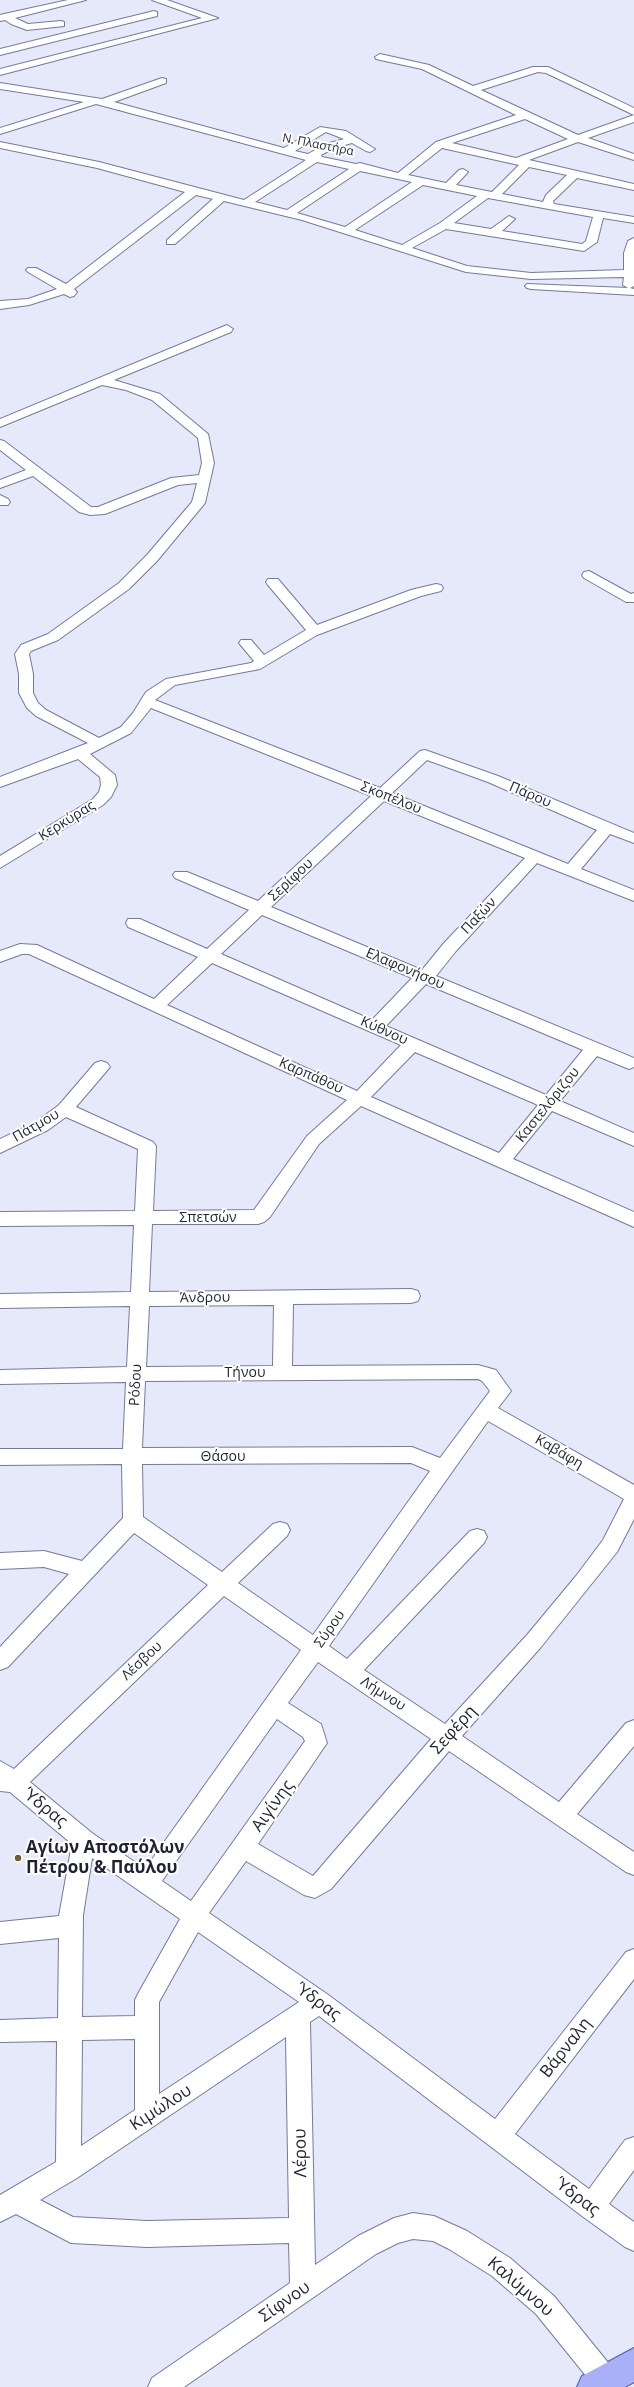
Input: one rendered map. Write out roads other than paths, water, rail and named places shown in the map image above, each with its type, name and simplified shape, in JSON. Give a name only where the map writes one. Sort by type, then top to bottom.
[{"type":"main road","points":[[599,2383],[634,2364]]},
{"type":"street","points":[[4,17],[81,0]]},
{"type":"street","points":[[0,72],[213,18],[157,0]]},
{"type":"street","points":[[4,17],[27,26],[61,24],[68,15],[57,5]]},
{"type":"street","points":[[0,52],[154,14]]},
{"type":"street","points":[[61,24],[70,35]]},
{"type":"street","points":[[380,57],[425,67],[577,139],[634,157]]},
{"type":"street","points":[[474,89],[537,69],[548,70],[633,117]]},
{"type":"street","points":[[0,131],[100,102],[162,81]]},
{"type":"street","name":"Ν. Πλαστήρα","points":[[0,86],[100,102],[285,152],[357,166],[448,187],[550,207],[634,220]]},
{"type":"street","points":[[400,176],[440,144],[525,115]]},
{"type":"street","points":[[403,249],[491,195],[522,162],[633,117]]},
{"type":"street","points":[[285,152],[324,130],[354,139],[372,147],[357,166],[288,214]]},
{"type":"street","points":[[245,204],[330,146],[354,139]]},
{"type":"street","points":[[0,144],[99,165],[194,191],[288,214],[347,230],[466,269],[488,278],[532,286],[632,292],[630,253],[634,241]]},
{"type":"street","points":[[440,144],[634,187]]},
{"type":"street","points":[[448,187],[463,172]]},
{"type":"street","points":[[550,207],[548,201],[550,197],[575,174]]},
{"type":"street","points":[[347,230],[421,181]]},
{"type":"street","points":[[66,290],[194,191]]},
{"type":"street","points":[[171,242],[221,198]]},
{"type":"street","points":[[444,225],[574,248],[587,248],[591,242],[599,214]]},
{"type":"street","points":[[493,234],[509,219]]},
{"type":"street","points":[[466,269],[531,276],[632,273]]},
{"type":"street","points":[[0,305],[21,303],[43,308],[51,306],[67,298],[71,293],[32,270]]},
{"type":"street","points":[[0,423],[227,328]]},
{"type":"street","points":[[98,743],[40,713],[32,705],[26,693],[26,674],[22,654],[26,648],[53,637],[124,586],[152,558],[198,503],[208,463],[204,437],[156,397],[129,387],[100,381]]},
{"type":"street","points":[[0,444],[90,511],[100,511],[176,481],[204,478]]},
{"type":"street","points":[[0,484],[35,471]]},
{"type":"street","points":[[589,575],[632,599],[634,597]]},
{"type":"street","points":[[273,582],[315,631]]},
{"type":"street","points":[[0,782],[80,753],[126,730],[139,715],[146,702],[160,688],[171,682],[208,673],[240,669],[263,662],[315,631],[416,593],[436,588]]},
{"type":"street","points":[[246,643],[263,662]]},
{"type":"street","name":"Σκοπέλου","points":[[146,702],[382,794],[634,896]]},
{"type":"street","name":"Κερκύρας","points":[[0,863],[95,803],[106,794],[109,785],[106,774],[80,753]]},
{"type":"street","name":"Σερίφου","points":[[156,1006],[425,754]]},
{"type":"street","name":"Πάρου","points":[[425,754],[492,779],[634,838]]},
{"type":"street","points":[[571,870],[607,828]]},
{"type":"street","name":"Παξών","points":[[375,1027],[424,977],[535,856]]},
{"type":"street","name":"Ελαφονήσου","points":[[181,875],[629,1063]]},
{"type":"street","name":"Κύθνου","points":[[134,922],[634,1140]]},
{"type":"street","name":"Καρπάθου","points":[[0,957],[20,949],[31,949],[360,1098],[630,1216]]},
{"type":"street","points":[[360,1098],[412,1044]]},
{"type":"street","name":"Καστελόριζου","points":[[502,1161],[594,1048]]},
{"type":"street","name":"Πάτμου","points":[[0,1147],[42,1126],[66,1109],[101,1067]]},
{"type":"street","name":"Σπετσών","points":[[0,1219],[260,1216],[313,1140],[360,1098]]},
{"type":"street","name":"Ρόδου","points":[[66,1109],[147,1146],[132,1457],[132,1520]]},
{"type":"street","name":"Άνδρου","points":[[0,1301],[411,1296]]},
{"type":"street","points":[[282,1373],[284,1297]]},
{"type":"street","name":"Τήνου","points":[[0,1377],[136,1374],[478,1372],[489,1375]]},
{"type":"street","name":"Σύρου","points":[[147,1884],[316,1649],[484,1410],[501,1391],[489,1375]]},
{"type":"street","name":"Καβάφη","points":[[484,1410],[634,1495]]},
{"type":"street","name":"Θάσου","points":[[0,1457],[412,1455],[444,1468]]},
{"type":"street","name":"Σεφέρη","points":[[244,1846],[302,1884],[309,1887],[320,1885],[448,1736],[534,1641],[584,1582],[610,1546],[634,1499]]},
{"type":"street","points":[[0,1661],[86,1572],[132,1520]]},
{"type":"street","name":"Λήμνου","points":[[132,1520],[316,1649],[448,1736],[634,1865]]},
{"type":"street","name":"Λέσβου","points":[[5,1778],[224,1584],[280,1530]]},
{"type":"street","points":[[349,1671],[476,1537]]},
{"type":"street","points":[[0,1561],[44,1560],[66,1564],[86,1572]]},
{"type":"street","name":"Αιγίνης","points":[[147,2117],[147,2000],[194,1916],[316,1744],[316,1736],[311,1729],[275,1706]]},
{"type":"street","points":[[562,1816],[634,1730]]},
{"type":"street","name":"Ύδρας","points":[[5,1778],[84,1840],[319,2002],[634,2238]]},
{"type":"street","points":[[68,2169],[71,1926],[84,1840]]},
{"type":"street","points":[[0,1933],[71,1926]]},
{"type":"street","name":"Βάρναλη","points":[[498,2137],[631,1971]]},
{"type":"street","name":"Κιμώλου","points":[[8,2204],[68,2169],[319,2002]]},
{"type":"street","name":"Λέρου","points":[[298,2017],[303,2289]]},
{"type":"street","points":[[0,2031],[147,2027]]},
{"type":"street","points":[[591,2207],[634,2149]]},
{"type":"street","points":[[8,2204],[71,2230],[147,2234],[302,2230]]},
{"type":"street","name":"Σίφνου","points":[[161,2387],[367,2245],[394,2231],[413,2226]]},
{"type":"street","name":"Καλύμνου","points":[[413,2226],[434,2229],[458,2240],[501,2267],[545,2305],[599,2383]]},
{"type":"place","name":"Αγίων Αποστόλων Πέτρου & Παύλου","points":[[18,1858]]}]
